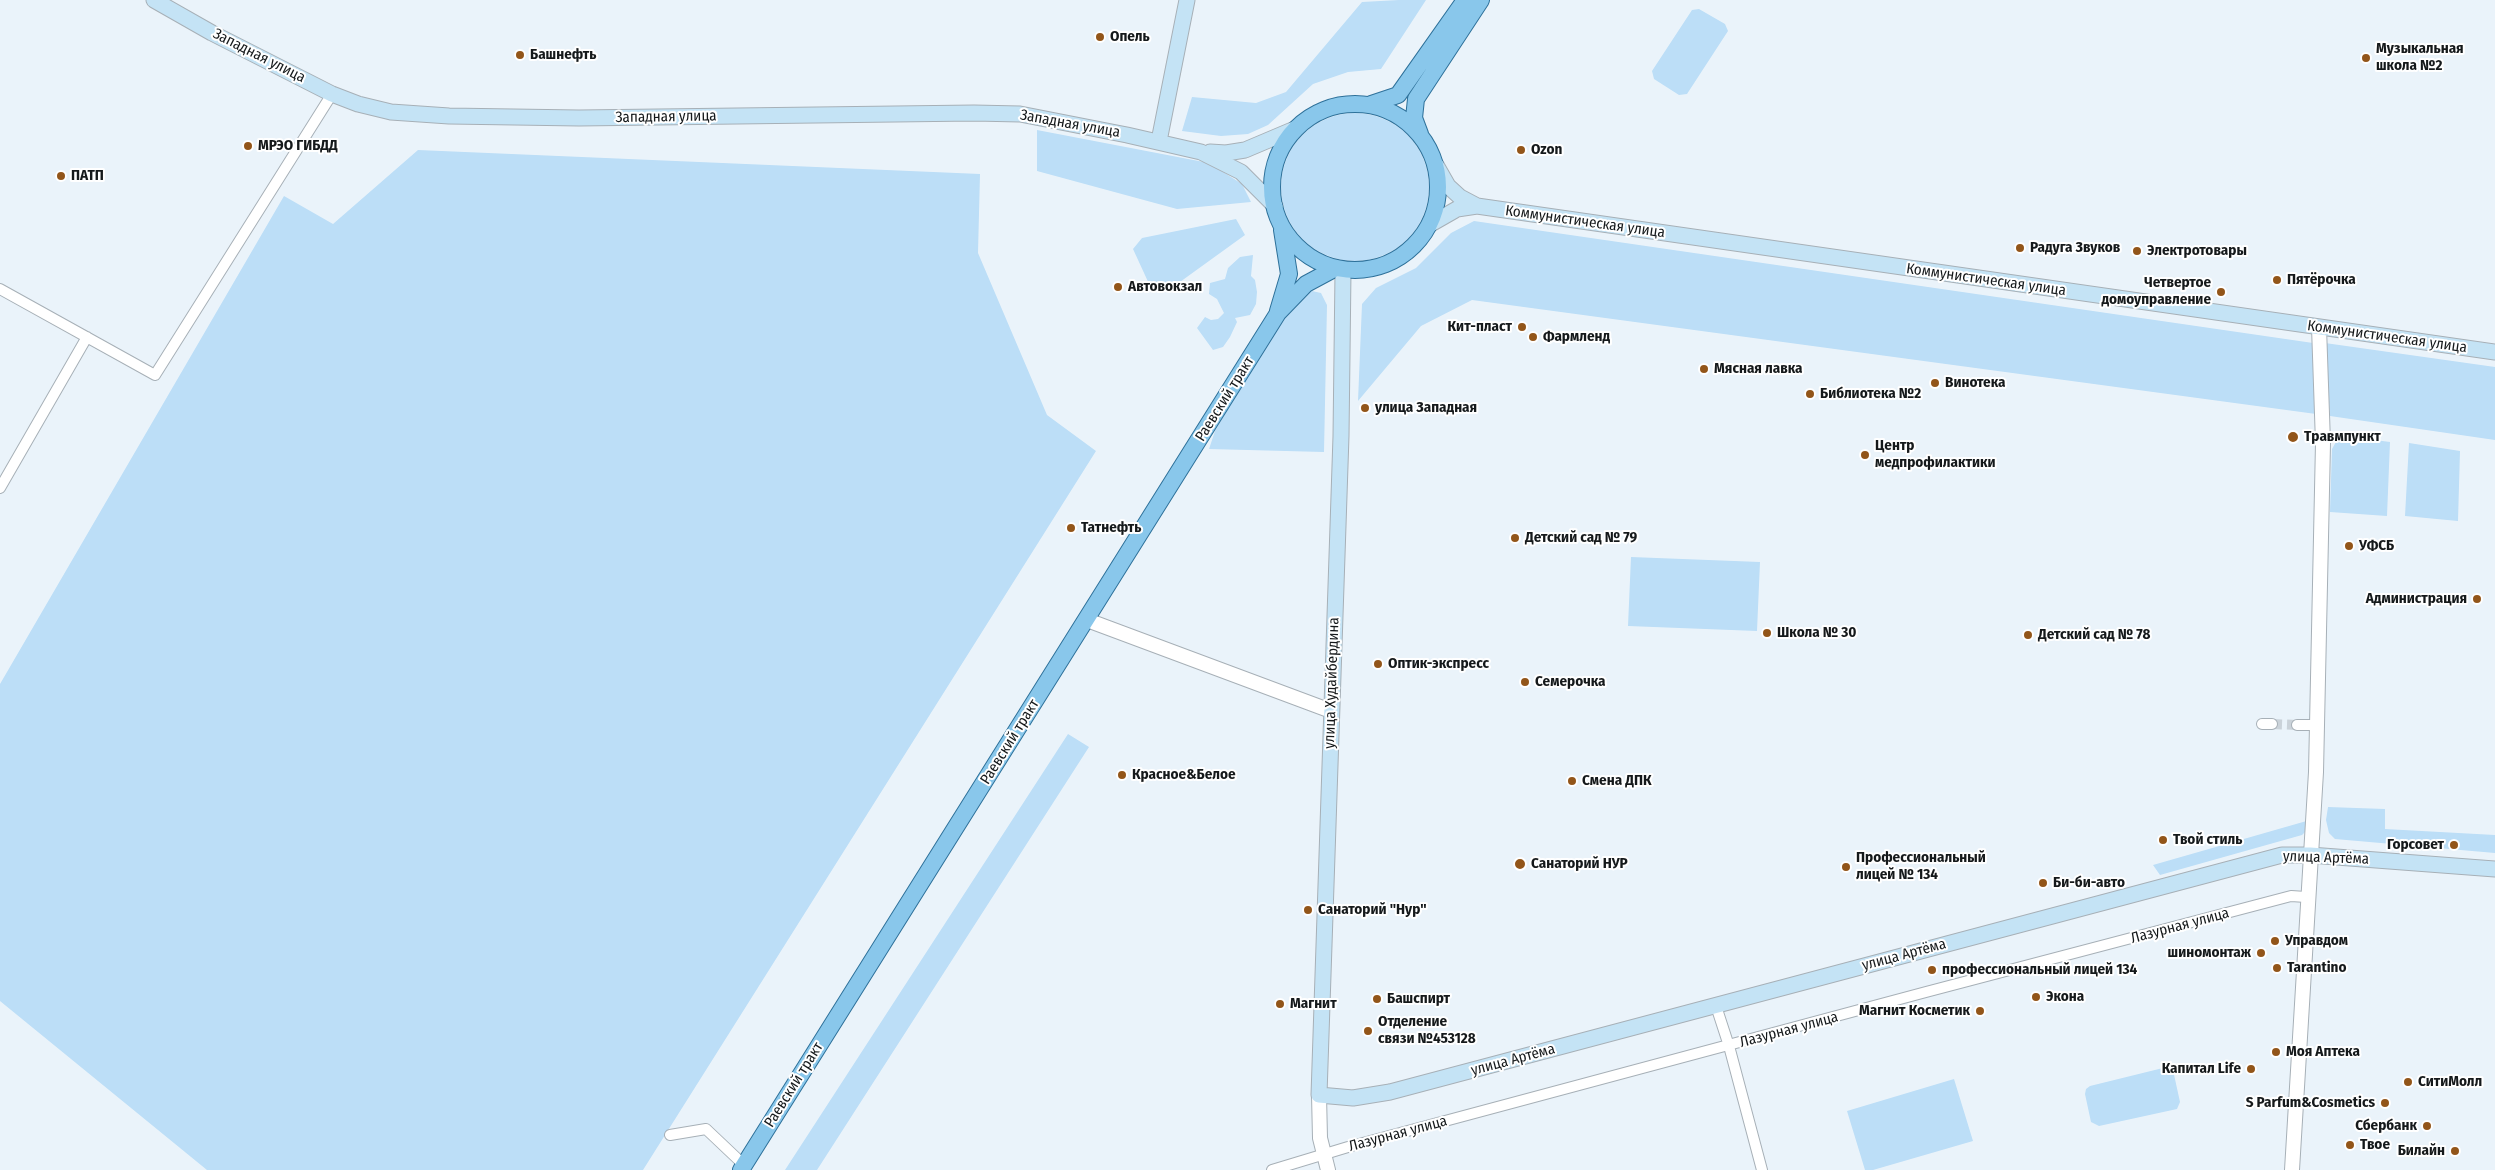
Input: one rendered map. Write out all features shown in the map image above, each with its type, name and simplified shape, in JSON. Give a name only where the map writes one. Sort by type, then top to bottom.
[{"type":"main road","name":"Западная улица","points":[[154,0],[212,33],[332,94],[358,104],[391,112],[449,116],[579,118],[1020,114],[1159,141],[1202,152],[1226,153],[1245,150],[1296,128]]},
{"type":"main road","points":[[1159,141],[1187,0]]},
{"type":"main road","points":[[1466,0],[1398,95],[1372,104],[1347,104],[1329,108],[1316,114],[1296,128],[1284,144],[1276,163],[1272,192],[1281,226],[1303,252],[1339,270],[1368,272],[1401,257],[1416,243],[1429,226],[1436,208],[1439,188],[1436,165],[1420,136],[1414,118],[1416,99],[1481,0]]},
{"type":"main road","points":[[1372,104],[1389,110],[1403,119],[1420,136]]},
{"type":"main road","name":"Западная улица","points":[[1202,152],[1241,172],[1275,206]]},
{"type":"main road","name":"Коммунистическая улица","points":[[1436,165],[1448,186],[1460,197],[1477,206]]},
{"type":"main road","name":"Коммунистическая улица","points":[[1429,226],[1457,209],[1477,206],[2495,352]]},
{"type":"main road","name":"Раевский тракт","points":[[1278,313],[1289,274],[1281,226]]},
{"type":"main road","name":"Раевский тракт","points":[[742,1168],[1278,313],[1306,284],[1339,270]]},
{"type":"main road","name":"улица Худайбердина","points":[[1319,1095],[1341,436],[1339,270]]},
{"type":"main road","name":"улица Артёма","points":[[1319,1095],[1340,1099],[1390,1092],[2282,855],[2310,855],[2495,869]]},
{"type":"street","points":[[0,289],[155,375],[332,94]]},
{"type":"street","points":[[2292,1170],[2317,725],[2322,443],[2319,327]]},
{"type":"street","points":[[0,488],[87,337]]},
{"type":"street","points":[[1087,620],[1331,710]]},
{"type":"street","points":[[2297,724],[2317,725]]},
{"type":"street","name":"Лазурная улица","points":[[1272,1170],[2291,896],[2306,897]]},
{"type":"street","points":[[1716,1006],[1729,1046],[1762,1170]]},
{"type":"street","points":[[1319,1095],[1319,1127],[1328,1170]]},
{"type":"street","points":[[670,1135],[706,1128],[742,1168]]},
{"type":"shaded area","points":[[1426,0],[1381,69],[1348,72],[1313,84],[1268,125],[1248,134],[1221,136],[1182,131],[1192,97],[1256,103],[1286,92],[1362,2]]},
{"type":"shaded area","points":[[1699,9],[1725,24],[1728,31],[1687,94],[1679,95],[1654,79],[1652,71],[1692,10]]},
{"type":"shaded area","points":[[1355,113],[1383,119],[1407,135],[1423,159],[1429,187],[1423,215],[1407,239],[1383,255],[1355,261],[1327,255],[1303,239],[1287,215],[1281,187],[1287,159],[1303,135],[1327,119]]},
{"type":"shaded area","points":[[1037,130],[1209,163],[1242,184],[1251,202],[1177,209],[1037,171]]},
{"type":"shaded area","points":[[418,150],[980,174],[978,253],[1047,415],[1096,451],[643,1170],[207,1170],[0,1001],[0,684],[284,196],[333,224]]},
{"type":"shaded area","points":[[1236,219],[1245,235],[1173,287],[1150,286],[1133,249],[1142,238]]},
{"type":"shaded area","points":[[1474,221],[2313,343],[2316,414],[1472,300],[1421,326],[1358,401],[1362,304],[1376,288],[1416,268],[1451,233]]},
{"type":"shaded area","points":[[1253,255],[1251,276],[1255,280],[1256,304],[1250,315],[1235,318],[1237,322],[1230,337],[1223,347],[1213,350],[1197,328],[1205,317],[1211,320],[1218,319],[1224,313],[1217,299],[1209,294],[1210,283],[1225,279],[1228,268],[1240,257]]},
{"type":"shaded area","points":[[1306,292],[1321,293],[1327,305],[1324,452],[1209,449],[1215,431],[1283,315]]},
{"type":"shaded area","points":[[2325,343],[2495,367],[2495,440],[2330,416]]},
{"type":"shaded area","points":[[2344,436],[2390,442],[2387,516],[2330,512],[2332,449],[2337,440]]},
{"type":"shaded area","points":[[2409,443],[2460,451],[2458,521],[2405,516]]},
{"type":"shaded area","points":[[1631,557],[1760,562],[1757,631],[1628,626]]},
{"type":"shaded area","points":[[1068,734],[1089,747],[817,1170],[785,1170]]},
{"type":"shaded area","points":[[2328,807],[2385,809],[2385,829],[2495,835],[2495,853],[2335,839],[2329,833],[2326,820]]},
{"type":"shaded area","points":[[2310,820],[2309,828],[2302,835],[2160,875],[2153,865]]},
{"type":"shaded area","points":[[2167,1067],[2173,1070],[2180,1102],[2177,1109],[2099,1126],[2091,1122],[2085,1094],[2086,1089],[2090,1086]]},
{"type":"shaded area","points":[[1954,1079],[1973,1141],[1873,1170],[1865,1170],[1847,1111]]},
{"type":"tunnel","points":[[2272,724],[2297,725]]},
{"type":"place","name":"Опель","points":[[1100,37]]},
{"type":"place","name":"Башнефть","points":[[520,55]]},
{"type":"place","name":"Музыкальная школа №2","points":[[2366,58]]},
{"type":"place","name":"МРЭО ГИБДД","points":[[248,146]]},
{"type":"place","name":"Ozon","points":[[1521,150]]},
{"type":"place","name":"ПАТП","points":[[61,176]]},
{"type":"place","name":"Радуга Звуков","points":[[2020,248]]},
{"type":"place","name":"Электротовары","points":[[2137,251]]},
{"type":"place","name":"Пятёрочка","points":[[2277,280]]},
{"type":"place","name":"Автовокзал","points":[[1118,287]]},
{"type":"place","name":"Четвертое домоуправление","points":[[2221,292]]},
{"type":"place","name":"Кит-пласт","points":[[1522,327]]},
{"type":"place","name":"Фармленд","points":[[1533,337]]},
{"type":"place","name":"Мясная лавка","points":[[1704,369]]},
{"type":"place","name":"Винотека","points":[[1935,383]]},
{"type":"place","name":"Библиотека №2","points":[[1810,394]]},
{"type":"place","name":"улица Западная","points":[[1365,408]]},
{"type":"place","name":"Травмпункт","points":[[2293,437]]},
{"type":"place","name":"Центр медпрофилактики","points":[[1865,455]]},
{"type":"place","name":"Татнефть","points":[[1071,528]]},
{"type":"place","name":"Детский сад № 79","points":[[1515,538]]},
{"type":"place","name":"УФСБ","points":[[2349,546]]},
{"type":"place","name":"Администрация","points":[[2477,599]]},
{"type":"place","name":"Школа № 30","points":[[1767,633]]},
{"type":"place","name":"Детский сад № 78","points":[[2028,635]]},
{"type":"place","name":"Оптик-экспресс","points":[[1378,664]]},
{"type":"place","name":"Семерочка","points":[[1525,682]]},
{"type":"place","name":"Красное&Белое","points":[[1122,775]]},
{"type":"place","name":"Смена ДПК","points":[[1572,781]]},
{"type":"place","name":"Твой стиль","points":[[2163,840]]},
{"type":"place","name":"Горсовет","points":[[2454,845]]},
{"type":"place","name":"Санаторий НУР","points":[[1520,864]]},
{"type":"place","name":"Профессиональный лицей № 134","points":[[1846,867]]},
{"type":"place","name":"Би-би-авто","points":[[2043,883]]},
{"type":"place","name":"Санаторий \"Нур\"","points":[[1308,910]]},
{"type":"place","name":"Управдом","points":[[2275,941]]},
{"type":"place","name":"шиномонтаж","points":[[2261,953]]},
{"type":"place","name":"Tarantino","points":[[2277,968]]},
{"type":"place","name":"профессиональный лицей 134","points":[[1932,970]]},
{"type":"place","name":"Экона","points":[[2036,997]]},
{"type":"place","name":"Башспирт","points":[[1377,999]]},
{"type":"place","name":"Магнит","points":[[1280,1004]]},
{"type":"place","name":"Магнит Косметик","points":[[1980,1011]]},
{"type":"place","name":"Отделение связи №453128","points":[[1368,1031]]},
{"type":"place","name":"Моя Аптека","points":[[2276,1052]]},
{"type":"place","name":"Капитал Life","points":[[2251,1069]]},
{"type":"place","name":"СитиМолл","points":[[2408,1082]]},
{"type":"place","name":"S Parfum&Cosmetics","points":[[2385,1103]]},
{"type":"place","name":"Сбербанк","points":[[2427,1126]]},
{"type":"place","name":"Твое","points":[[2350,1145]]},
{"type":"place","name":"Билайн","points":[[2455,1151]]}]
